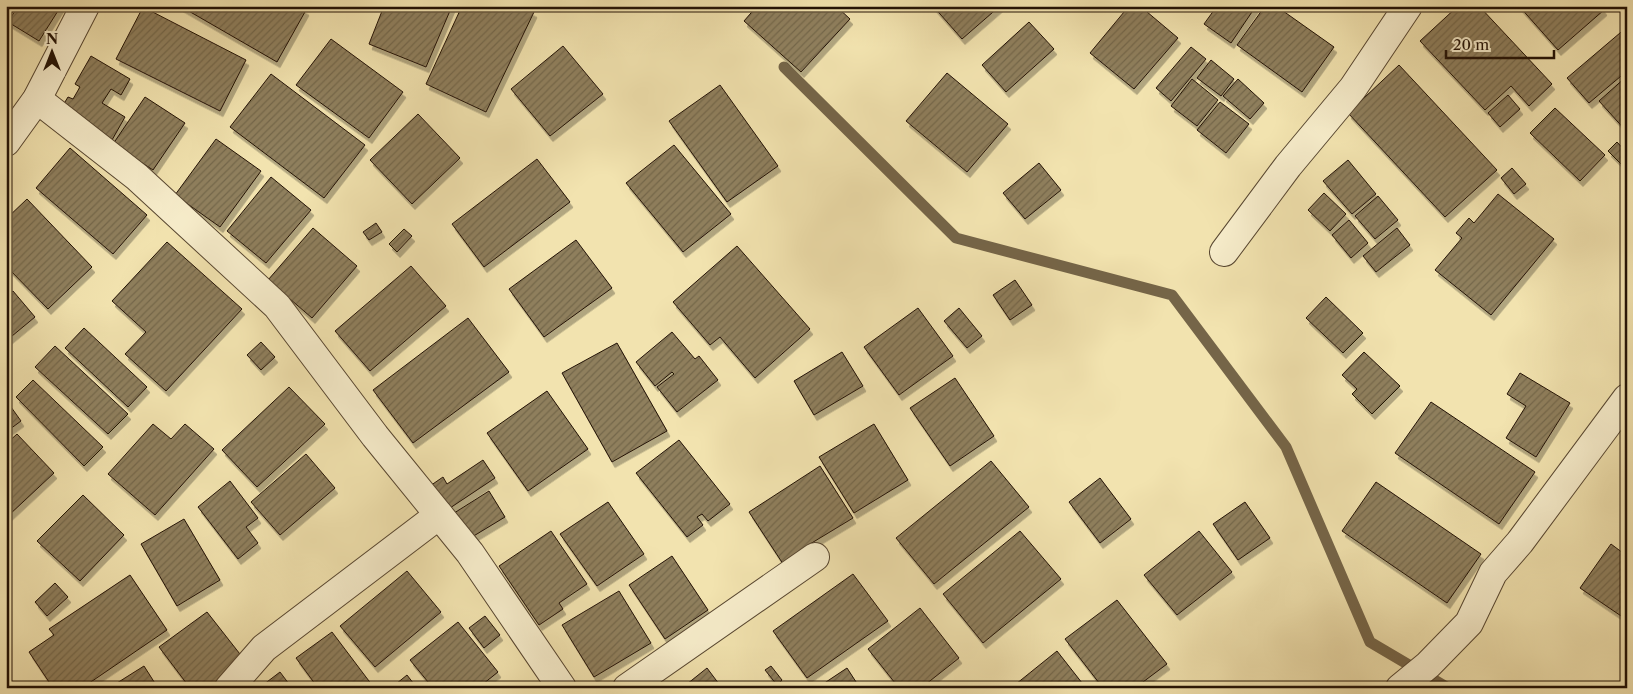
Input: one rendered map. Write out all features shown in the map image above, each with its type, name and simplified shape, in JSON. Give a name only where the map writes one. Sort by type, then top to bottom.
[{"type":"street","points":[[6,142],[38,99],[85,6]]},
{"type":"street","points":[[1224,252],[1288,166],[1353,88],[1408,6]]},
{"type":"street","points":[[38,99],[137,177],[277,306],[470,553],[562,688]]},
{"type":"street","points":[[1403,685],[1428,665],[1469,623],[1493,574],[1520,542],[1627,398]]},
{"type":"street","points":[[229,688],[264,648],[439,515]]},
{"type":"street","points":[[627,688],[815,557]]},
{"type":"building","points":[[18,6],[61,6],[39,41],[8,22]]},
{"type":"building","points":[[180,6],[300,6],[306,10],[277,62]]},
{"type":"building","points":[[384,6],[452,6],[426,67],[369,44]]},
{"type":"building","points":[[462,6],[522,6],[534,12],[486,112],[426,84]]},
{"type":"building","points":[[757,6],[836,6],[850,19],[801,72],[744,21]]},
{"type":"building","points":[[933,6],[1000,6],[962,39]]},
{"type":"building","points":[[1129,6],[1140,6],[1178,38],[1134,89],[1090,53]]},
{"type":"building","points":[[1217,6],[1256,6],[1231,43],[1204,24]]},
{"type":"building","points":[[1265,6],[1276,6],[1334,47],[1302,92],[1237,45]]},
{"type":"building","points":[[1458,6],[1479,6],[1552,84],[1529,106],[1511,86],[1485,110],[1420,41]]},
{"type":"building","points":[[1519,6],[1601,6],[1604,10],[1558,50]]},
{"type":"building","points":[[143,7],[246,60],[220,111],[116,59]]},
{"type":"building","points":[[1029,22],[1054,49],[1006,92],[982,65]]},
{"type":"building","points":[[1627,27],[1627,71],[1589,103],[1567,78]]},
{"type":"building","points":[[331,39],[403,92],[369,138],[296,85]]},
{"type":"building","points":[[563,46],[603,94],[550,136],[511,89]]},
{"type":"building","points":[[1191,47],[1206,59],[1171,101],[1156,88]]},
{"type":"building","points":[[91,56],[130,79],[121,95],[111,89],[102,103],[125,117],[112,140],[60,110],[68,97],[73,99],[80,87],[75,84]]},
{"type":"building","points":[[1211,60],[1234,79],[1221,96],[1197,78]]},
{"type":"building","points":[[1399,65],[1497,170],[1445,217],[1348,113]]},
{"type":"building","points":[[947,73],[1008,124],[967,172],[906,121]]},
{"type":"building","points":[[271,74],[365,145],[324,198],[230,127]]},
{"type":"building","points":[[1627,76],[1627,132],[1599,101]]},
{"type":"building","points":[[1192,79],[1218,100],[1197,126],[1171,106]]},
{"type":"building","points":[[1238,79],[1264,103],[1250,119],[1223,96]]},
{"type":"building","points":[[720,85],[778,166],[727,202],[669,121]]},
{"type":"building","points":[[1508,95],[1520,109],[1500,127],[1488,113]]},
{"type":"building","points":[[145,97],[185,123],[153,170],[113,144]]},
{"type":"building","points":[[1220,102],[1249,124],[1226,153],[1197,130]]},
{"type":"building","points":[[1555,108],[1605,155],[1580,181],[1530,133]]},
{"type":"building","points":[[418,114],[460,158],[412,204],[370,160]]},
{"type":"building","points":[[216,139],[261,171],[220,227],[175,195]]},
{"type":"building","points":[[1617,142],[1627,153],[1627,170],[1608,151]]},
{"type":"building","points":[[674,145],[731,214],[683,252],[626,183]]},
{"type":"building","points":[[70,148],[147,215],[113,254],[36,188]]},
{"type":"building","points":[[537,159],[570,202],[484,267],[452,224]]},
{"type":"building","points":[[1348,160],[1376,194],[1352,214],[1323,181]]},
{"type":"building","points":[[1039,163],[1061,190],[1025,219],[1003,193]]},
{"type":"building","points":[[1512,168],[1526,184],[1514,194],[1501,178]]},
{"type":"building","points":[[271,177],[311,210],[266,263],[227,231]]},
{"type":"building","points":[[1324,193],[1346,214],[1330,231],[1308,210]]},
{"type":"building","points":[[1498,194],[1554,239],[1491,315],[1435,270],[1462,238],[1456,233],[1469,218],[1474,223]]},
{"type":"building","points":[[1378,196],[1398,220],[1375,239],[1355,216]]},
{"type":"building","points":[[27,199],[92,267],[48,309],[6,266],[6,219]]},
{"type":"building","points":[[1349,220],[1368,243],[1351,258],[1332,235]]},
{"type":"building","points":[[376,223],[382,232],[369,240],[363,232]]},
{"type":"building","points":[[313,228],[357,266],[312,318],[268,280]]},
{"type":"building","points":[[1397,228],[1410,245],[1376,272],[1363,256]]},
{"type":"building","points":[[404,229],[412,236],[397,252],[389,244]]},
{"type":"building","points":[[576,240],[612,288],[544,337],[509,289]]},
{"type":"building","points":[[167,242],[242,309],[166,391],[125,354],[146,332],[112,301]]},
{"type":"building","points":[[737,246],[810,329],[755,378],[720,337],[710,345],[673,302]]},
{"type":"building","points":[[411,266],[446,306],[370,371],[335,331]]},
{"type":"building","points":[[1015,280],[1032,305],[1010,320],[993,295]]},
{"type":"building","points":[[13,291],[35,317],[6,341],[6,296]]},
{"type":"building","points":[[1326,297],[1363,333],[1343,353],[1306,318]]},
{"type":"building","points":[[918,308],[953,356],[899,395],[864,347]]},
{"type":"building","points":[[959,308],[982,336],[967,348],[944,321]]},
{"type":"building","points":[[468,318],[509,372],[413,443],[373,390]]},
{"type":"building","points":[[84,328],[147,387],[128,407],[65,348]]},
{"type":"building","points":[[672,332],[695,359],[699,356],[718,380],[677,412],[657,387],[674,374],[672,372],[655,386],[636,362]]},
{"type":"building","points":[[261,342],[275,357],[261,370],[247,355]]},
{"type":"building","points":[[617,343],[667,431],[612,462],[562,373]]},
{"type":"building","points":[[55,346],[128,414],[108,434],[35,367]]},
{"type":"building","points":[[842,352],[863,386],[814,415],[794,381]]},
{"type":"building","points":[[1364,352],[1400,386],[1372,414],[1352,394],[1357,389],[1342,375]]},
{"type":"building","points":[[1520,373],[1570,403],[1536,457],[1506,438],[1526,406],[1507,394]]},
{"type":"building","points":[[955,378],[994,436],[950,466],[910,408]]},
{"type":"building","points":[[33,380],[103,447],[84,466],[16,397]]},
{"type":"building","points":[[289,387],[325,424],[257,487],[222,450]]},
{"type":"building","points":[[547,391],[588,449],[528,491],[487,433]]},
{"type":"building","points":[[6,400],[21,421],[6,432]]},
{"type":"building","points":[[1431,402],[1535,472],[1499,524],[1395,453]]},
{"type":"building","points":[[153,424],[171,439],[185,424],[214,449],[155,515],[108,474]]},
{"type":"building","points":[[874,424],[908,480],[854,513],[819,457]]},
{"type":"building","points":[[17,434],[54,473],[8,516],[6,444]]},
{"type":"building","points":[[679,440],[730,504],[708,521],[702,514],[697,517],[703,525],[687,537],[636,473]]},
{"type":"building","points":[[306,454],[335,488],[280,535],[251,502]]},
{"type":"building","points":[[483,460],[495,478],[444,512],[427,488],[443,477],[447,484]]},
{"type":"building","points":[[991,461],[1029,507],[934,584],[896,538]]},
{"type":"building","points":[[820,466],[853,518],[810,544],[815,553],[787,570],[749,512]]},
{"type":"building","points":[[1100,478],[1131,519],[1100,543],[1069,502]]},
{"type":"building","points":[[230,481],[258,518],[246,527],[258,543],[238,559],[198,507]]},
{"type":"building","points":[[1376,482],[1481,554],[1447,603],[1342,531]]},
{"type":"building","points":[[489,491],[505,517],[467,540],[451,515]]},
{"type":"building","points":[[83,495],[124,535],[80,581],[37,541]]},
{"type":"building","points":[[608,502],[644,554],[597,586],[560,534]]},
{"type":"building","points":[[1245,502],[1270,538],[1238,560],[1213,524]]},
{"type":"building","points":[[184,519],[220,580],[177,606],[141,544]]},
{"type":"building","points":[[551,531],[587,584],[559,603],[563,609],[539,625],[499,566]]},
{"type":"building","points":[[1020,531],[1061,579],[983,643],[943,594]]},
{"type":"building","points":[[1199,531],[1232,572],[1177,615],[1144,575]]},
{"type":"building","points":[[1611,544],[1627,556],[1627,620],[1580,588]]},
{"type":"building","points":[[672,556],[708,610],[665,639],[629,585]]},
{"type":"building","points":[[407,571],[441,612],[375,667],[340,626]]},
{"type":"building","points":[[853,574],[888,621],[807,678],[773,631]]},
{"type":"building","points":[[130,575],[167,630],[82,688],[53,688],[29,652],[54,635],[49,629]]},
{"type":"building","points":[[55,583],[68,597],[47,616],[35,602]]},
{"type":"building","points":[[619,591],[651,643],[594,677],[562,625]]},
{"type":"building","points":[[1117,600],[1167,664],[1135,688],[1103,688],[1065,639]]},
{"type":"building","points":[[920,608],[959,658],[921,688],[899,688],[868,649]]},
{"type":"building","points":[[207,612],[247,663],[215,688],[190,688],[159,647]]},
{"type":"building","points":[[485,616],[500,635],[484,648],[469,628]]},
{"type":"building","points":[[458,622],[498,672],[478,688],[433,688],[410,660]]},
{"type":"building","points":[[332,632],[372,685],[368,688],[318,688],[296,658]]},
{"type":"building","points":[[1057,651],[1086,688],[1011,688]]},
{"type":"building","points":[[144,666],[158,688],[109,688]]},
{"type":"building","points":[[771,666],[782,680],[777,685],[765,670]]},
{"type":"building","points":[[707,668],[722,688],[682,688]]},
{"type":"building","points":[[847,668],[860,688],[817,688]]},
{"type":"building","points":[[280,672],[292,688],[259,688]]},
{"type":"building","points":[[407,675],[417,688],[391,688]]},
{"type":"waterway","points":[[784,67],[956,238],[1172,295],[1286,447],[1370,642],[1448,688]]}]
